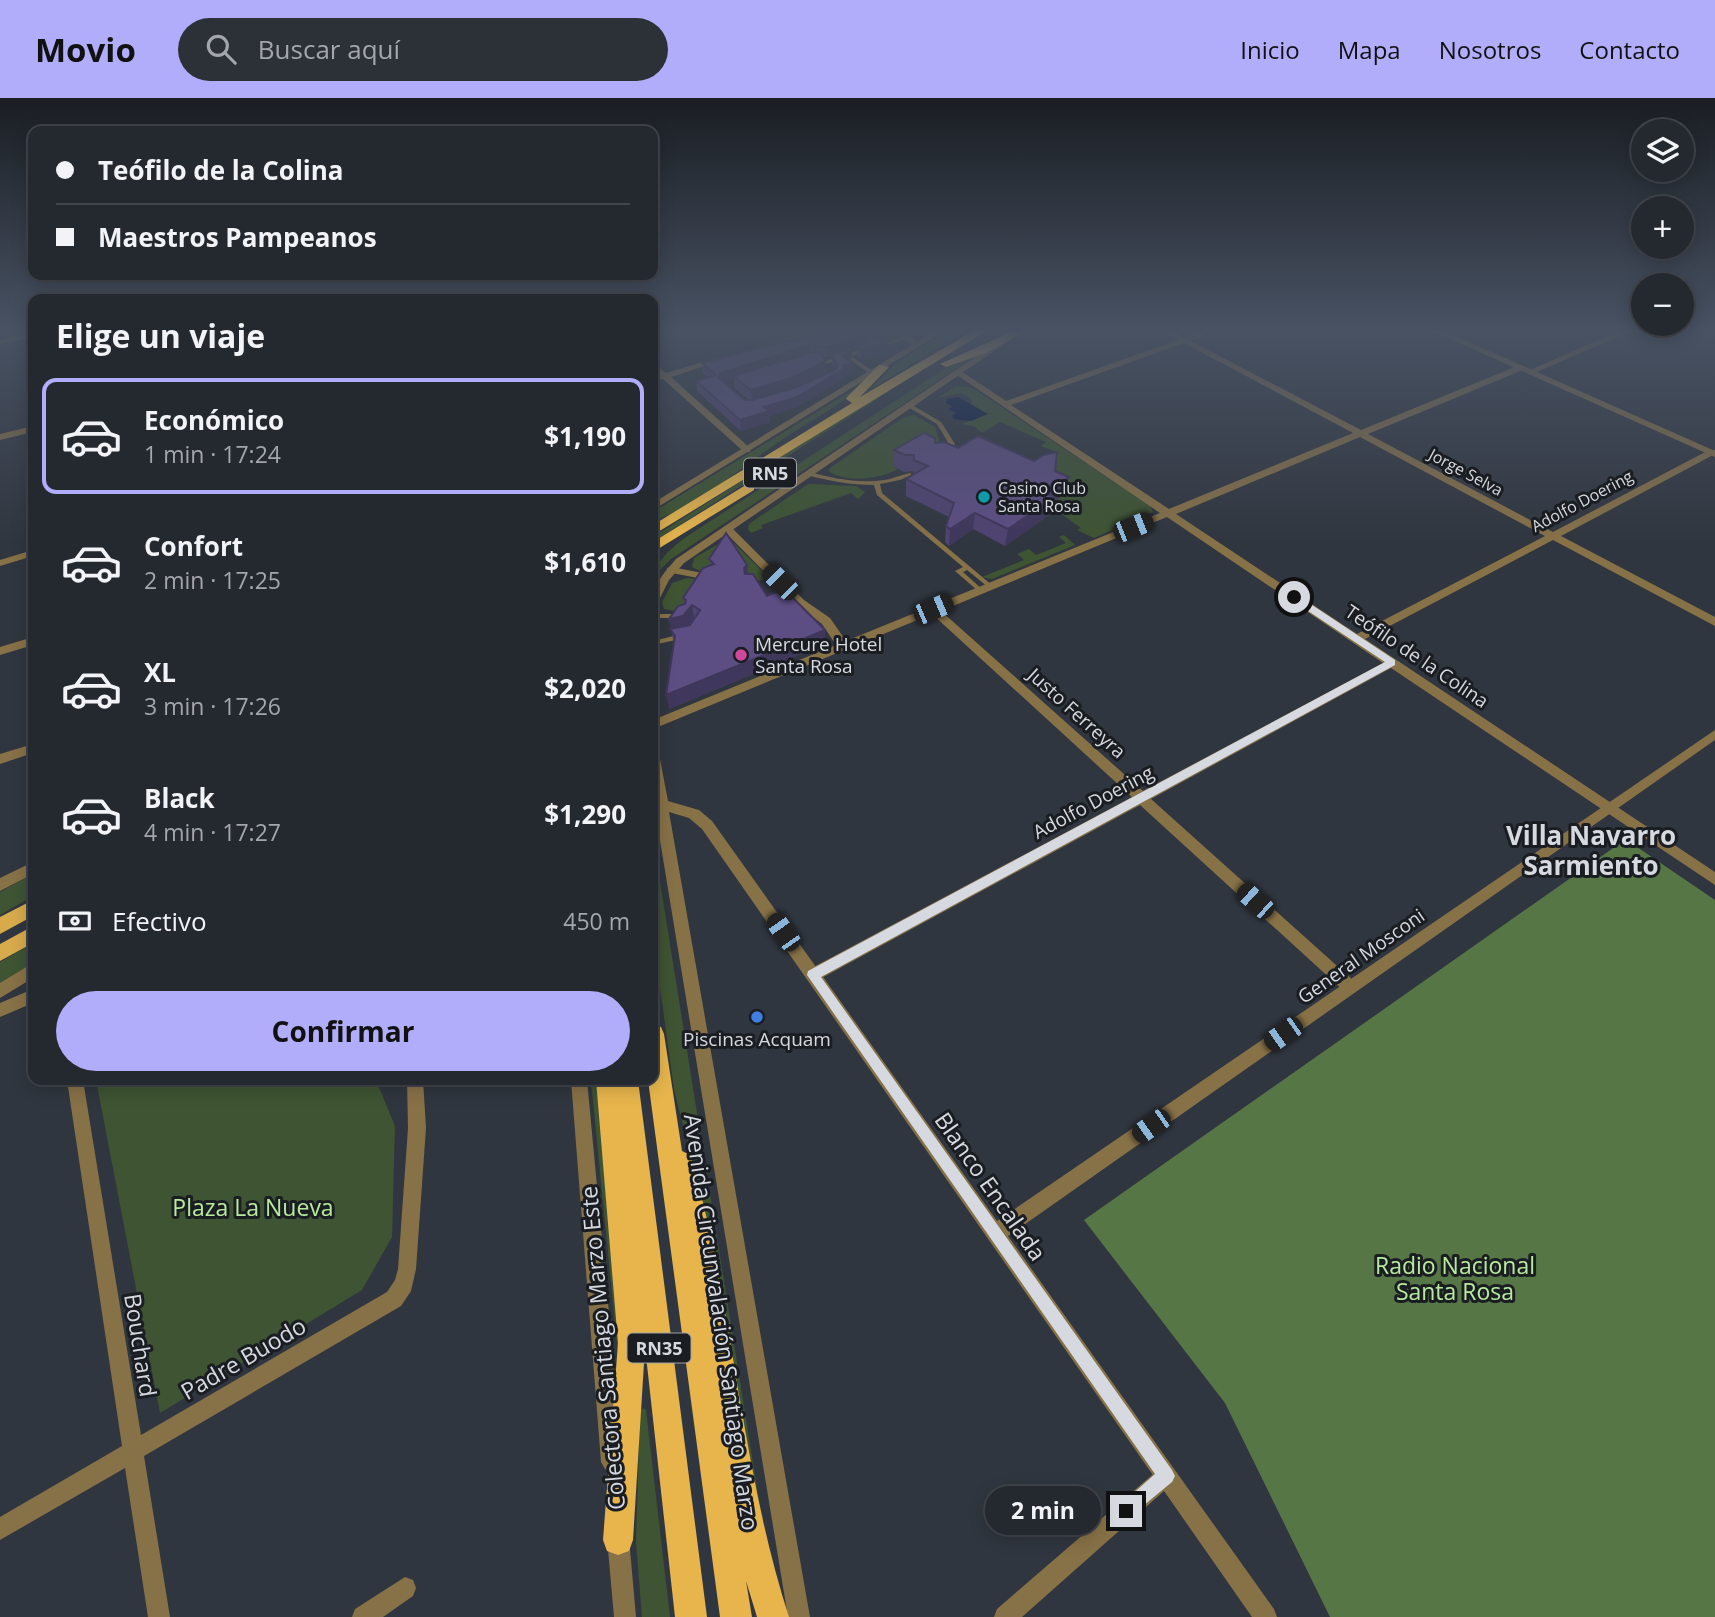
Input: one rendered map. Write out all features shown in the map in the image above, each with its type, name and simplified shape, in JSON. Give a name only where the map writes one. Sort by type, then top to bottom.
[{"type":"highway","points":[[748,472],[789,438],[848,401]]},
{"type":"highway","name":"RN5","points":[[658,525],[863,401]]},
{"type":"highway","name":"RN5","points":[[658,545],[883,401]]},
{"type":"highway","points":[[658,556],[702,517]]},
{"type":"highway","name":"Avenida Circunvalación Santiago Marzo","points":[[658,1069],[736,1617]]},
{"type":"highway","points":[[607,1085],[632,1343],[618,1540]]},
{"type":"highway","name":"RN35","points":[[628,1085],[691,1617]]},
{"type":"highway","points":[[662,1097],[694,1209],[746,1521],[774,1617]]},
{"type":"main road","points":[[0,926],[28,910]]},
{"type":"main road","points":[[0,953],[28,937]]},
{"type":"street","points":[[692,401],[747,450]]},
{"type":"street","points":[[658,504],[827,401]]},
{"type":"street","points":[[658,593],[671,570],[685,558],[917,401]]},
{"type":"street","name":"Teófilo de la Colina","points":[[1000,401],[1715,878]]},
{"type":"street","points":[[1005,404],[1014,401]]},
{"type":"street","name":"Jorge Selva","points":[[1298,401],[1715,622]]},
{"type":"street","points":[[658,722],[1445,401]]},
{"type":"street","points":[[1594,401],[1713,453]]},
{"type":"street","points":[[0,437],[28,430]]},
{"type":"street","name":"Adolfo Doering","points":[[1357,639],[1713,453]]},
{"type":"street","points":[[727,529],[800,602],[816,624],[843,646]]},
{"type":"street","points":[[0,562],[28,554]]},
{"type":"street","points":[[671,570],[708,577]]},
{"type":"street","points":[[765,584],[780,582]]},
{"type":"street","name":"Justo Ferreyra","points":[[933,609],[1350,987]]},
{"type":"street","points":[[0,651],[28,643]]},
{"type":"street","name":"Adolfo Doering","points":[[813,975],[1392,663]]},
{"type":"street","name":"General Mosconi","points":[[996,1234],[1715,734]]},
{"type":"street","points":[[0,759],[28,750]]},
{"type":"street","points":[[658,785],[799,1617]]},
{"type":"street","name":"Blanco Encalada","points":[[661,804],[694,814],[707,825],[1266,1617]]},
{"type":"street","points":[[0,885],[28,871]]},
{"type":"street","points":[[0,991],[28,973]]},
{"type":"street","points":[[0,1010],[28,998]]},
{"type":"street","name":"Bouchard","points":[[76,1085],[159,1617]]},
{"type":"street","name":"Padre Buodo","points":[[0,1529],[381,1309],[400,1292],[407,1269],[417,1128],[415,1085]]},
{"type":"street","name":"Colectora Santiago Marzo Este","points":[[579,1085],[625,1617]]},
{"type":"street","points":[[1005,1617],[1166,1476]]},
{"type":"street","points":[[363,1617],[405,1588]]},
{"type":"lane","points":[[910,406],[939,423],[952,441],[951,447],[938,456]]},
{"type":"lane","points":[[809,474],[829,479],[877,483],[892,482],[909,474]]},
{"type":"lane","points":[[877,483],[879,494],[968,568],[985,588]]},
{"type":"lane","points":[[968,568],[958,571],[985,588]]},
{"type":"lane","points":[[658,616],[683,615]]},
{"type":"lane","points":[[658,642],[691,633]]},
{"type":"green space","points":[[835,401],[842,401],[687,506],[658,519],[658,509]]},
{"type":"green space","points":[[869,401],[874,401],[658,539],[658,534]]},
{"type":"green space","points":[[895,401],[908,401],[671,559],[658,574],[658,566],[668,552],[686,537]]},
{"type":"green space","points":[[971,401],[992,401],[1150,506],[1153,512],[1094,538],[1077,530],[1081,528],[1049,505],[1038,468],[1059,453],[1041,446],[1046,442],[1000,422],[982,433],[974,426],[962,424],[987,414],[972,405]]},
{"type":"green space","points":[[914,415],[935,427],[940,443],[894,467],[898,469],[883,475],[855,479],[829,472],[830,468],[904,417]]},
{"type":"green space","points":[[808,484],[856,486],[865,492],[858,499],[851,493],[761,525],[763,528],[751,533],[749,524]]},
{"type":"green space","points":[[1064,535],[1075,545],[992,579],[982,577],[1024,560],[1017,554],[1029,549],[1036,555],[1066,543],[1059,537]]},
{"type":"green space","points":[[729,538],[766,575],[765,579],[758,581],[700,571],[692,567],[694,558]]},
{"type":"green space","points":[[687,578],[706,580],[685,613],[664,609],[662,602],[672,583]]},
{"type":"green space","name":"Radio Nacional Santa Rosa","points":[[1619,844],[1637,847],[1715,900],[1715,1617],[1330,1617],[1225,1403],[1084,1220]]},
{"type":"green space","points":[[658,869],[763,1525],[756,1527],[708,1225],[674,1089],[658,973]]},
{"type":"green space","points":[[28,877],[28,899],[0,915],[0,892]]},
{"type":"green space","points":[[28,946],[28,967],[0,984],[0,962]]},
{"type":"green space","name":"Plaza La Nueva","points":[[97,1085],[378,1085],[395,1126],[392,1237],[362,1290],[160,1413]]},
{"type":"green space","points":[[591,1085],[598,1085],[622,1350],[618,1354]]},
{"type":"green space","points":[[643,1408],[646,1410],[670,1617],[642,1617],[636,1542],[640,1411]]},
{"type":"water","points":[[965,401],[988,414],[971,421],[954,419],[952,416],[956,412],[949,410],[952,406],[946,403]]},
{"type":"building","points":[[718,401],[784,401],[764,407],[769,411],[740,420]]},
{"type":"building","name":"Casino Club Santa Rosa","points":[[924,433],[935,438],[935,443],[944,442],[958,448],[978,436],[1034,461],[1057,452],[1055,471],[1069,477],[1046,493],[1055,497],[1008,529],[975,513],[950,529],[946,526],[954,503],[906,479],[928,466],[914,460],[914,455],[905,455],[894,450]]},
{"type":"building","points":[[726,533],[747,565],[744,568],[745,574],[753,574],[767,596],[784,589],[825,630],[666,695],[675,636],[670,629],[690,625],[700,610],[692,605],[683,616],[669,619],[678,606],[685,604],[686,600],[683,598],[703,568],[714,564],[709,559]]},
{"type":"place","name":"Casino Club Santa Rosa","points":[[984,497]]},
{"type":"place","name":"Mercure Hotel Santa Rosa","points":[[741,655]]},
{"type":"place","name":"Piscinas Acquam","points":[[757,1017]]},
{"type":"district","name":"Villa Navarro Sarmiento","points":[[1591,850]]},
{"type":"route","points":[[1126,1511],[1166,1476],[813,975],[1392,663],[1294,597]]}]
